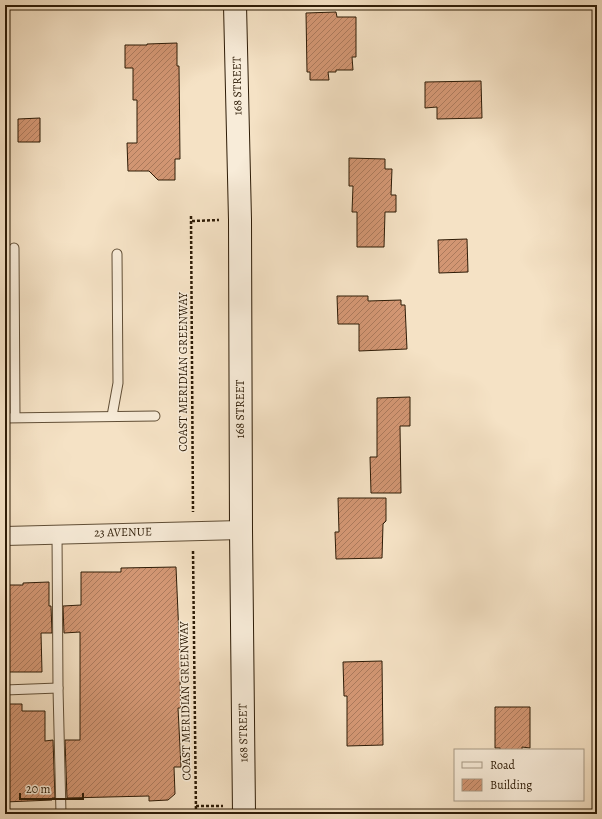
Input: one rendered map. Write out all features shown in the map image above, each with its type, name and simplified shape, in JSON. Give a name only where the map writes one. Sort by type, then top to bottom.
[{"type":"main road","name":"168 STREET","points":[[235,5],[240,220],[244,810]]},
{"type":"street","name":"23 AVENUE","points":[[5,536],[241,530]]},
{"type":"lane","points":[[14,248],[15,417]]},
{"type":"lane","points":[[112,416],[118,383],[117,254]]},
{"type":"lane","points":[[5,418],[155,416]]},
{"type":"lane","points":[[57,534],[61,814]]},
{"type":"lane","points":[[5,690],[58,688]]},
{"type":"path","name":"COAST MERIDIAN GREENWAY","points":[[191,216],[193,514]]},
{"type":"path","points":[[192,221],[240,220]]},
{"type":"path","name":"COAST MERIDIAN GREENWAY","points":[[193,545],[196,814]]},
{"type":"path","points":[[196,806],[244,810]]},
{"type":"building","points":[[336,12],[337,17],[356,17],[356,57],[352,57],[353,70],[336,70],[336,72],[328,72],[329,80],[310,80],[310,72],[307,72],[306,13]]},
{"type":"building","points":[[177,43],[177,66],[179,66],[180,159],[175,159],[175,180],[158,180],[149,171],[128,171],[127,143],[137,143],[137,100],[133,100],[133,68],[125,68],[125,45]]},
{"type":"building","points":[[481,81],[482,118],[437,119],[437,107],[425,108],[425,82]]},
{"type":"building","points":[[40,118],[40,142],[18,142],[18,119]]},
{"type":"building","points":[[349,158],[385,159],[385,169],[392,169],[391,195],[396,195],[396,212],[385,212],[384,247],[357,247],[357,212],[352,212],[353,186],[349,186]]},
{"type":"building","points":[[467,239],[468,272],[439,273],[438,240]]},
{"type":"building","points":[[337,296],[368,296],[368,301],[401,300],[401,305],[405,305],[407,349],[359,351],[359,324],[338,324]]},
{"type":"building","points":[[410,397],[410,426],[400,426],[401,493],[371,493],[370,457],[377,457],[377,398]]},
{"type":"building","points":[[338,498],[386,498],[386,521],[383,524],[382,558],[336,559],[335,532],[339,532]]},
{"type":"building","points":[[176,567],[181,682],[181,708],[178,708],[181,767],[174,767],[175,794],[168,800],[149,801],[149,796],[67,798],[65,740],[80,740],[80,632],[64,633],[63,606],[81,605],[81,572],[121,572],[121,568]]},
{"type":"building","points":[[49,582],[49,606],[51,606],[52,633],[41,633],[42,672],[5,672],[5,585],[23,585],[23,583]]},
{"type":"building","points":[[382,661],[383,745],[347,746],[347,696],[344,696],[343,662]]},
{"type":"building","points":[[5,704],[22,704],[22,711],[45,711],[45,741],[53,740],[55,798],[52,798],[52,800],[5,802]]},
{"type":"building","points":[[495,707],[530,707],[530,748],[495,748]]}]
